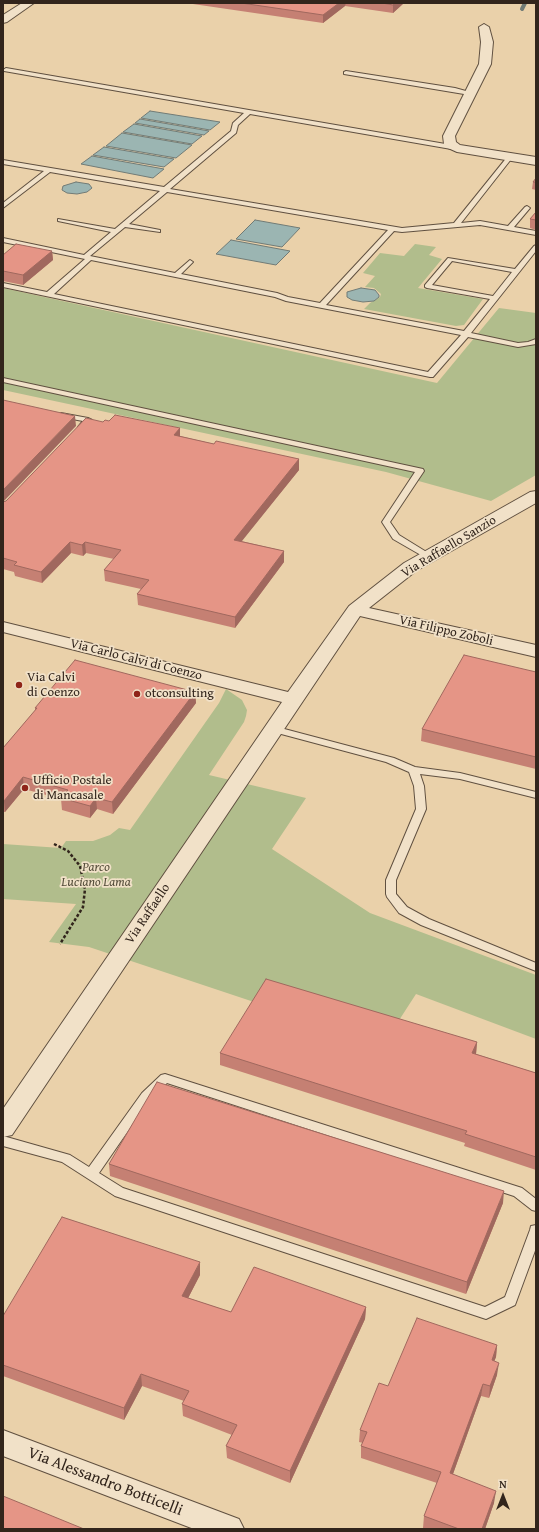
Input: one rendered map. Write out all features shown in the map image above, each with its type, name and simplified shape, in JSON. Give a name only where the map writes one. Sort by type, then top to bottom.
[{"type":"street","points":[[3,20],[29,3]]},
{"type":"street","points":[[484,27],[487,42],[485,64],[449,136],[450,144],[457,148],[536,161]]},
{"type":"street","name":"Via Raffaello Sanzio","points":[[293,699],[355,610],[410,567],[536,496]]},
{"type":"street","name":"Via Filippo Zoboli","points":[[355,610],[536,651]]},
{"type":"street","name":"Via Carlo Calvi di Coenzo","points":[[3,627],[293,699]]},
{"type":"street","name":"Via Raffaello","points":[[3,1128],[293,699]]},
{"type":"street","name":"Via Alessandro Botticelli","points":[[3,1443],[229,1529]]},
{"type":"lane","points":[[6,70],[457,148]]},
{"type":"lane","points":[[346,73],[455,90],[470,94]]},
{"type":"lane","points":[[48,295],[116,231],[234,132],[235,124],[248,112]]},
{"type":"lane","points":[[456,225],[510,157]]},
{"type":"lane","points":[[3,162],[402,230],[480,223],[536,233]]},
{"type":"lane","points":[[3,206],[49,170]]},
{"type":"lane","points":[[510,228],[527,208]]},
{"type":"lane","points":[[60,220],[116,231]]},
{"type":"lane","points":[[124,225],[158,231]]},
{"type":"lane","points":[[321,306],[393,228]]},
{"type":"lane","points":[[3,240],[277,295],[286,299],[518,345],[529,344],[536,341]]},
{"type":"lane","points":[[3,285],[430,375],[466,334],[536,247]]},
{"type":"lane","points":[[494,298],[427,286],[450,259],[516,271]]},
{"type":"lane","points":[[176,275],[190,262]]},
{"type":"lane","points":[[3,380],[420,471],[386,522],[396,537],[430,556]]},
{"type":"lane","points":[[57,413],[88,420],[77,431]]},
{"type":"lane","points":[[273,729],[390,760],[413,770],[460,776],[536,795]]},
{"type":"lane","points":[[413,770],[419,786],[421,809],[391,880],[391,894],[404,910],[425,922],[536,966]]},
{"type":"lane","points":[[90,1174],[146,1096],[165,1078],[518,1192],[536,1206]]},
{"type":"lane","points":[[3,1141],[66,1158],[119,1192],[486,1313],[510,1301],[536,1230]]},
{"type":"path","points":[[54,844],[68,851],[80,866],[84,889],[83,907],[60,944]]},
{"type":"green space","points":[[415,244],[436,247],[429,255],[442,259],[418,288],[483,299],[464,325],[456,326],[364,309],[380,297],[381,294],[374,288],[365,287],[375,276],[363,273],[380,253],[404,256]]},
{"type":"green space","points":[[3,288],[437,383],[499,308],[536,313],[536,475],[491,501],[386,472],[3,390]]},
{"type":"green space","name":"Parco Luciano Lama","points":[[226,689],[242,700],[247,710],[246,716],[244,722],[209,775],[306,798],[272,849],[370,913],[536,975],[536,1039],[416,994],[383,1045],[89,947],[49,942],[76,904],[3,899],[3,844],[61,848],[66,841],[93,841],[110,835],[119,828],[130,830],[219,703]]},
{"type":"water","points":[[150,111],[220,122],[210,130],[141,118]]},
{"type":"water","points":[[140,119],[209,131],[204,135],[135,123]]},
{"type":"water","points":[[134,124],[202,136],[192,144],[123,132]]},
{"type":"water","points":[[122,133],[192,145],[176,158],[106,146]]},
{"type":"water","points":[[104,147],[174,159],[164,167],[93,155]]},
{"type":"water","points":[[92,156],[164,169],[153,178],[81,164]]},
{"type":"water","points":[[76,182],[89,184],[92,188],[87,192],[77,194],[67,193],[62,190],[63,186]]},
{"type":"water","points":[[255,220],[300,228],[282,247],[236,239]]},
{"type":"water","points":[[231,240],[290,251],[276,265],[216,254]]},
{"type":"water","points":[[361,288],[375,290],[379,297],[374,301],[363,302],[352,300],[347,297],[347,292]]},
{"type":"building","points":[[241,3],[339,3],[323,15]]},
{"type":"building","points":[[382,3],[395,3],[393,5]]},
{"type":"building","points":[[536,212],[536,220],[530,219]]},
{"type":"building","points":[[16,244],[52,251],[23,275],[3,271],[3,255]]},
{"type":"building","points":[[3,400],[75,416],[3,490]]},
{"type":"building","points":[[115,415],[180,428],[174,435],[214,444],[216,441],[299,459],[234,540],[284,551],[235,617],[137,594],[149,580],[104,570],[121,550],[85,542],[82,545],[70,542],[41,572],[14,565],[17,562],[3,558],[3,502],[6,501],[86,418],[103,422],[105,420],[109,421]]},
{"type":"building","points":[[464,655],[536,672],[536,757],[422,729]]},
{"type":"building","points":[[75,660],[195,692],[112,802],[96,798],[90,806],[61,798],[68,790],[23,777],[3,801],[3,748]]},
{"type":"building","points":[[266,979],[477,1042],[472,1053],[536,1073],[536,1157],[465,1134],[467,1131],[220,1053]]},
{"type":"building","points":[[157,1082],[504,1191],[467,1282],[109,1164]]},
{"type":"building","points":[[62,1217],[200,1262],[182,1296],[231,1312],[254,1267],[366,1307],[290,1471],[226,1446],[237,1425],[182,1404],[189,1391],[141,1374],[124,1408],[3,1365],[3,1316]]},
{"type":"building","points":[[417,1318],[497,1345],[492,1360],[499,1363],[490,1386],[483,1384],[450,1473],[496,1491],[482,1529],[459,1529],[424,1516],[441,1472],[361,1446],[367,1432],[360,1430],[379,1383],[388,1386]]},
{"type":"building","points":[[3,1496],[84,1529],[3,1529]]},
{"type":"waterway","points":[[522,9],[525,3]]},
{"type":"place","name":"Via Calvi di Coenzo","points":[[19,685]]},
{"type":"place","name":"otconsulting","points":[[137,694]]},
{"type":"place","name":"Ufficio Postale di Mancasale","points":[[25,788]]}]
